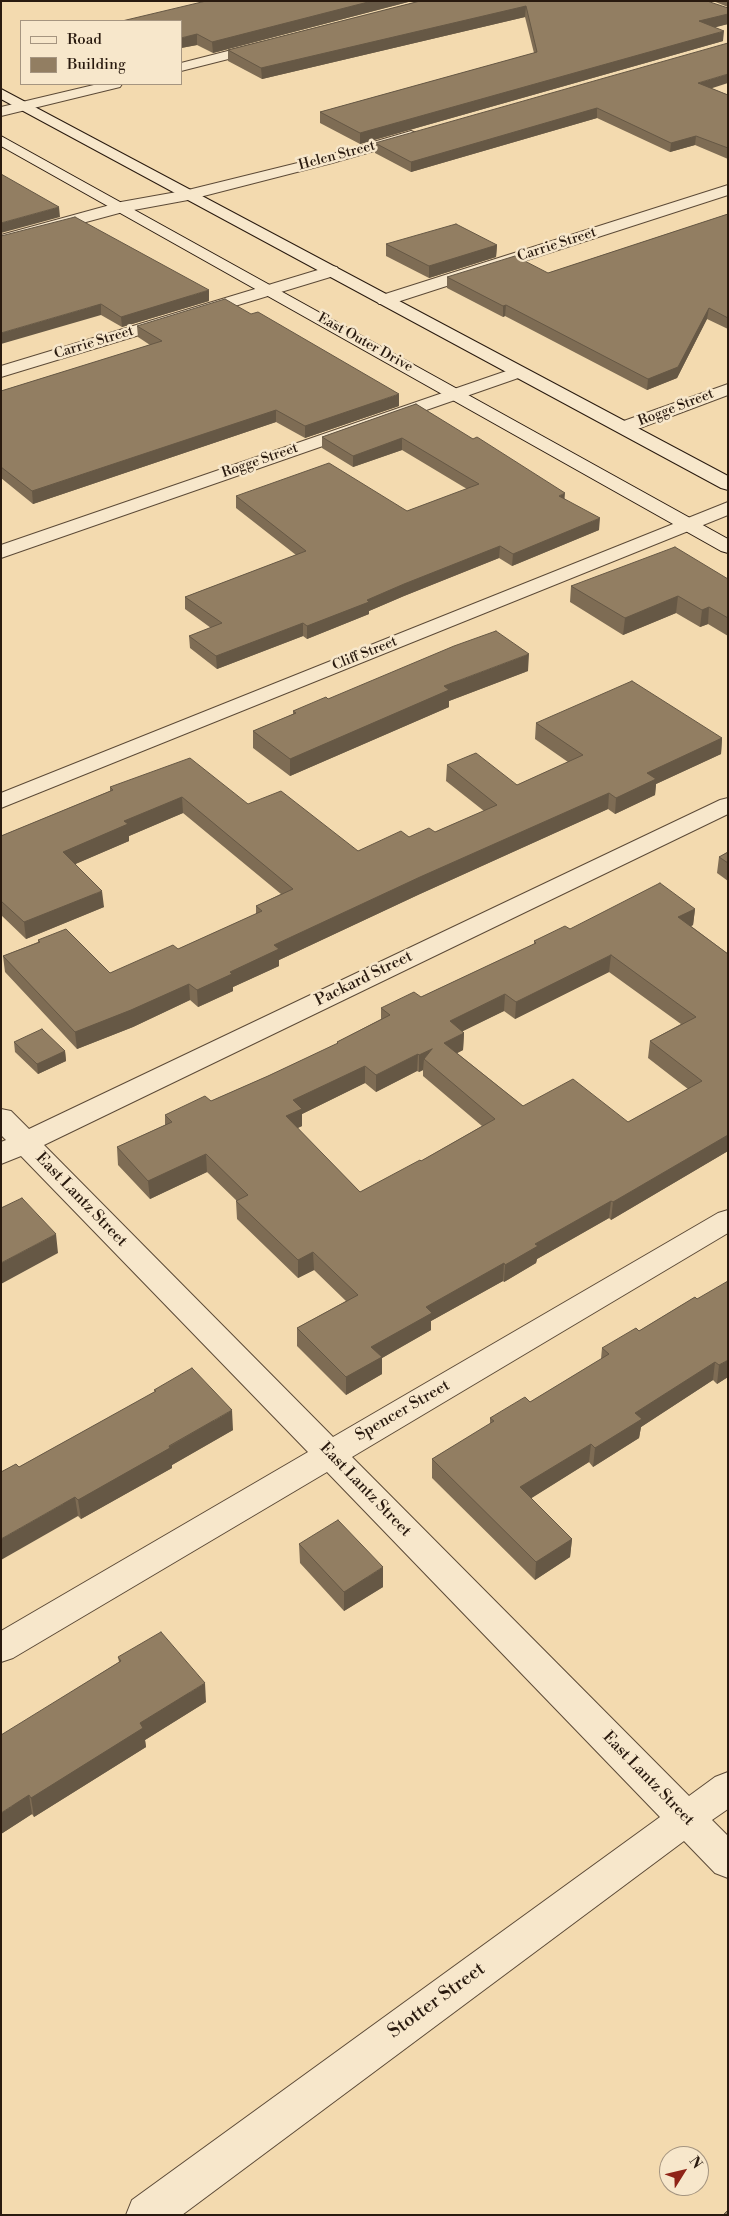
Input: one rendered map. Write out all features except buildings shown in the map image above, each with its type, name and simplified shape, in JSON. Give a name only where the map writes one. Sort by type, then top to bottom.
[{"type":"street","points":[[182,66],[276,42]]},
{"type":"street","points":[[1,112],[111,85]]},
{"type":"street","points":[[1,93],[728,484]]},
{"type":"street","name":"Helen Street","points":[[1,240],[121,207],[188,195],[327,160],[422,133]]},
{"type":"street","name":"East Outer Drive","points":[[1,140],[728,547]]},
{"type":"street","name":"Carrie Street","points":[[385,300],[728,190]]},
{"type":"street","name":"Carrie Street","points":[[1,372],[331,271]]},
{"type":"street","name":"Rogge Street","points":[[1,552],[518,372]]},
{"type":"street","name":"Rogge Street","points":[[625,428],[728,389]]},
{"type":"street","name":"Cliff Street","points":[[1,801],[728,508]]},
{"type":"street","name":"Packard Street","points":[[13,1148],[728,804]]},
{"type":"street","name":"East Lantz Street","points":[[1,1118],[13,1148],[330,1454],[728,1861]]},
{"type":"street","name":"Spencer Street","points":[[1,1648],[728,1220]]},
{"type":"street","name":"Stotter Street","points":[[147,2215],[728,1788]]}]
